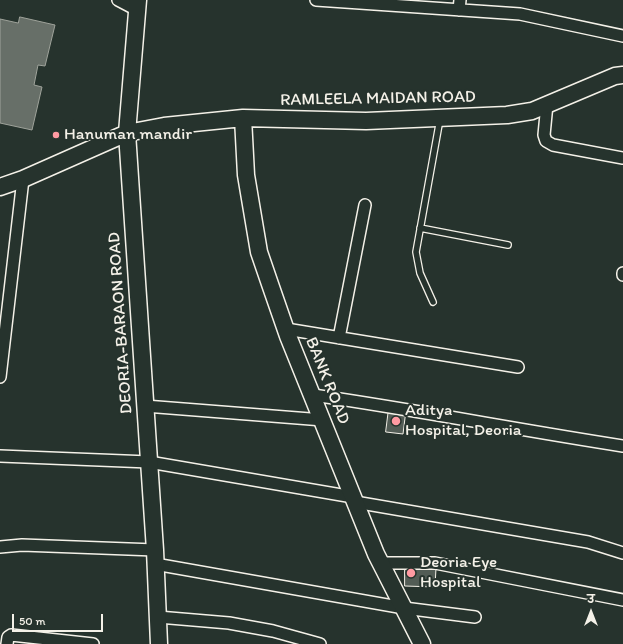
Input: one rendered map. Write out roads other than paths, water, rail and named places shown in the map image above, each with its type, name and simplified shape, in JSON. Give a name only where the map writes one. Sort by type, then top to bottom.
[{"type":"street","points":[[118,0],[138,5]]},
{"type":"street","points":[[316,0],[459,5],[520,14],[623,36]]},
{"type":"street","name":"DEORIA-BARAON ROAD","points":[[138,5],[127,133],[155,557],[159,644]]},
{"type":"street","name":"RAMLEELA MAIDAN ROAD","points":[[0,187],[23,179],[127,133],[164,126],[243,118],[366,121],[507,115],[532,111],[615,76],[623,75]]},
{"type":"street","points":[[548,104],[544,135],[546,141],[553,145],[623,158]]},
{"type":"street","name":"BANK ROAD","points":[[243,118],[246,175],[259,252],[286,329],[380,563],[422,644]]},
{"type":"street","points":[[0,377],[23,179]]},
{"type":"street","points":[[339,338],[365,205]]},
{"type":"street","points":[[286,329],[518,367]]},
{"type":"street","points":[[313,395],[408,409],[533,432],[623,446]]},
{"type":"street","points":[[145,406],[323,420]]},
{"type":"street","points":[[0,456],[149,462],[588,542],[623,553]]},
{"type":"street","points":[[0,547],[22,545],[155,557],[404,608],[475,617]]},
{"type":"street","points":[[380,563],[435,563],[623,600]]},
{"type":"street","points":[[158,617],[229,623],[273,631],[320,644]]},
{"type":"street","points":[[7,644],[8,636],[11,635],[93,644]]},
{"type":"lane","points":[[433,302],[417,264],[416,252],[440,119]]},
{"type":"lane","points":[[420,228],[508,245]]},
{"type":"place","name":"Hanuman mandir","points":[[56,135]]},
{"type":"place","name":"Aditya Hospital, Deoria","points":[[396,421]]},
{"type":"place","name":"Deoria Eye Hospital","points":[[411,573]]}]
